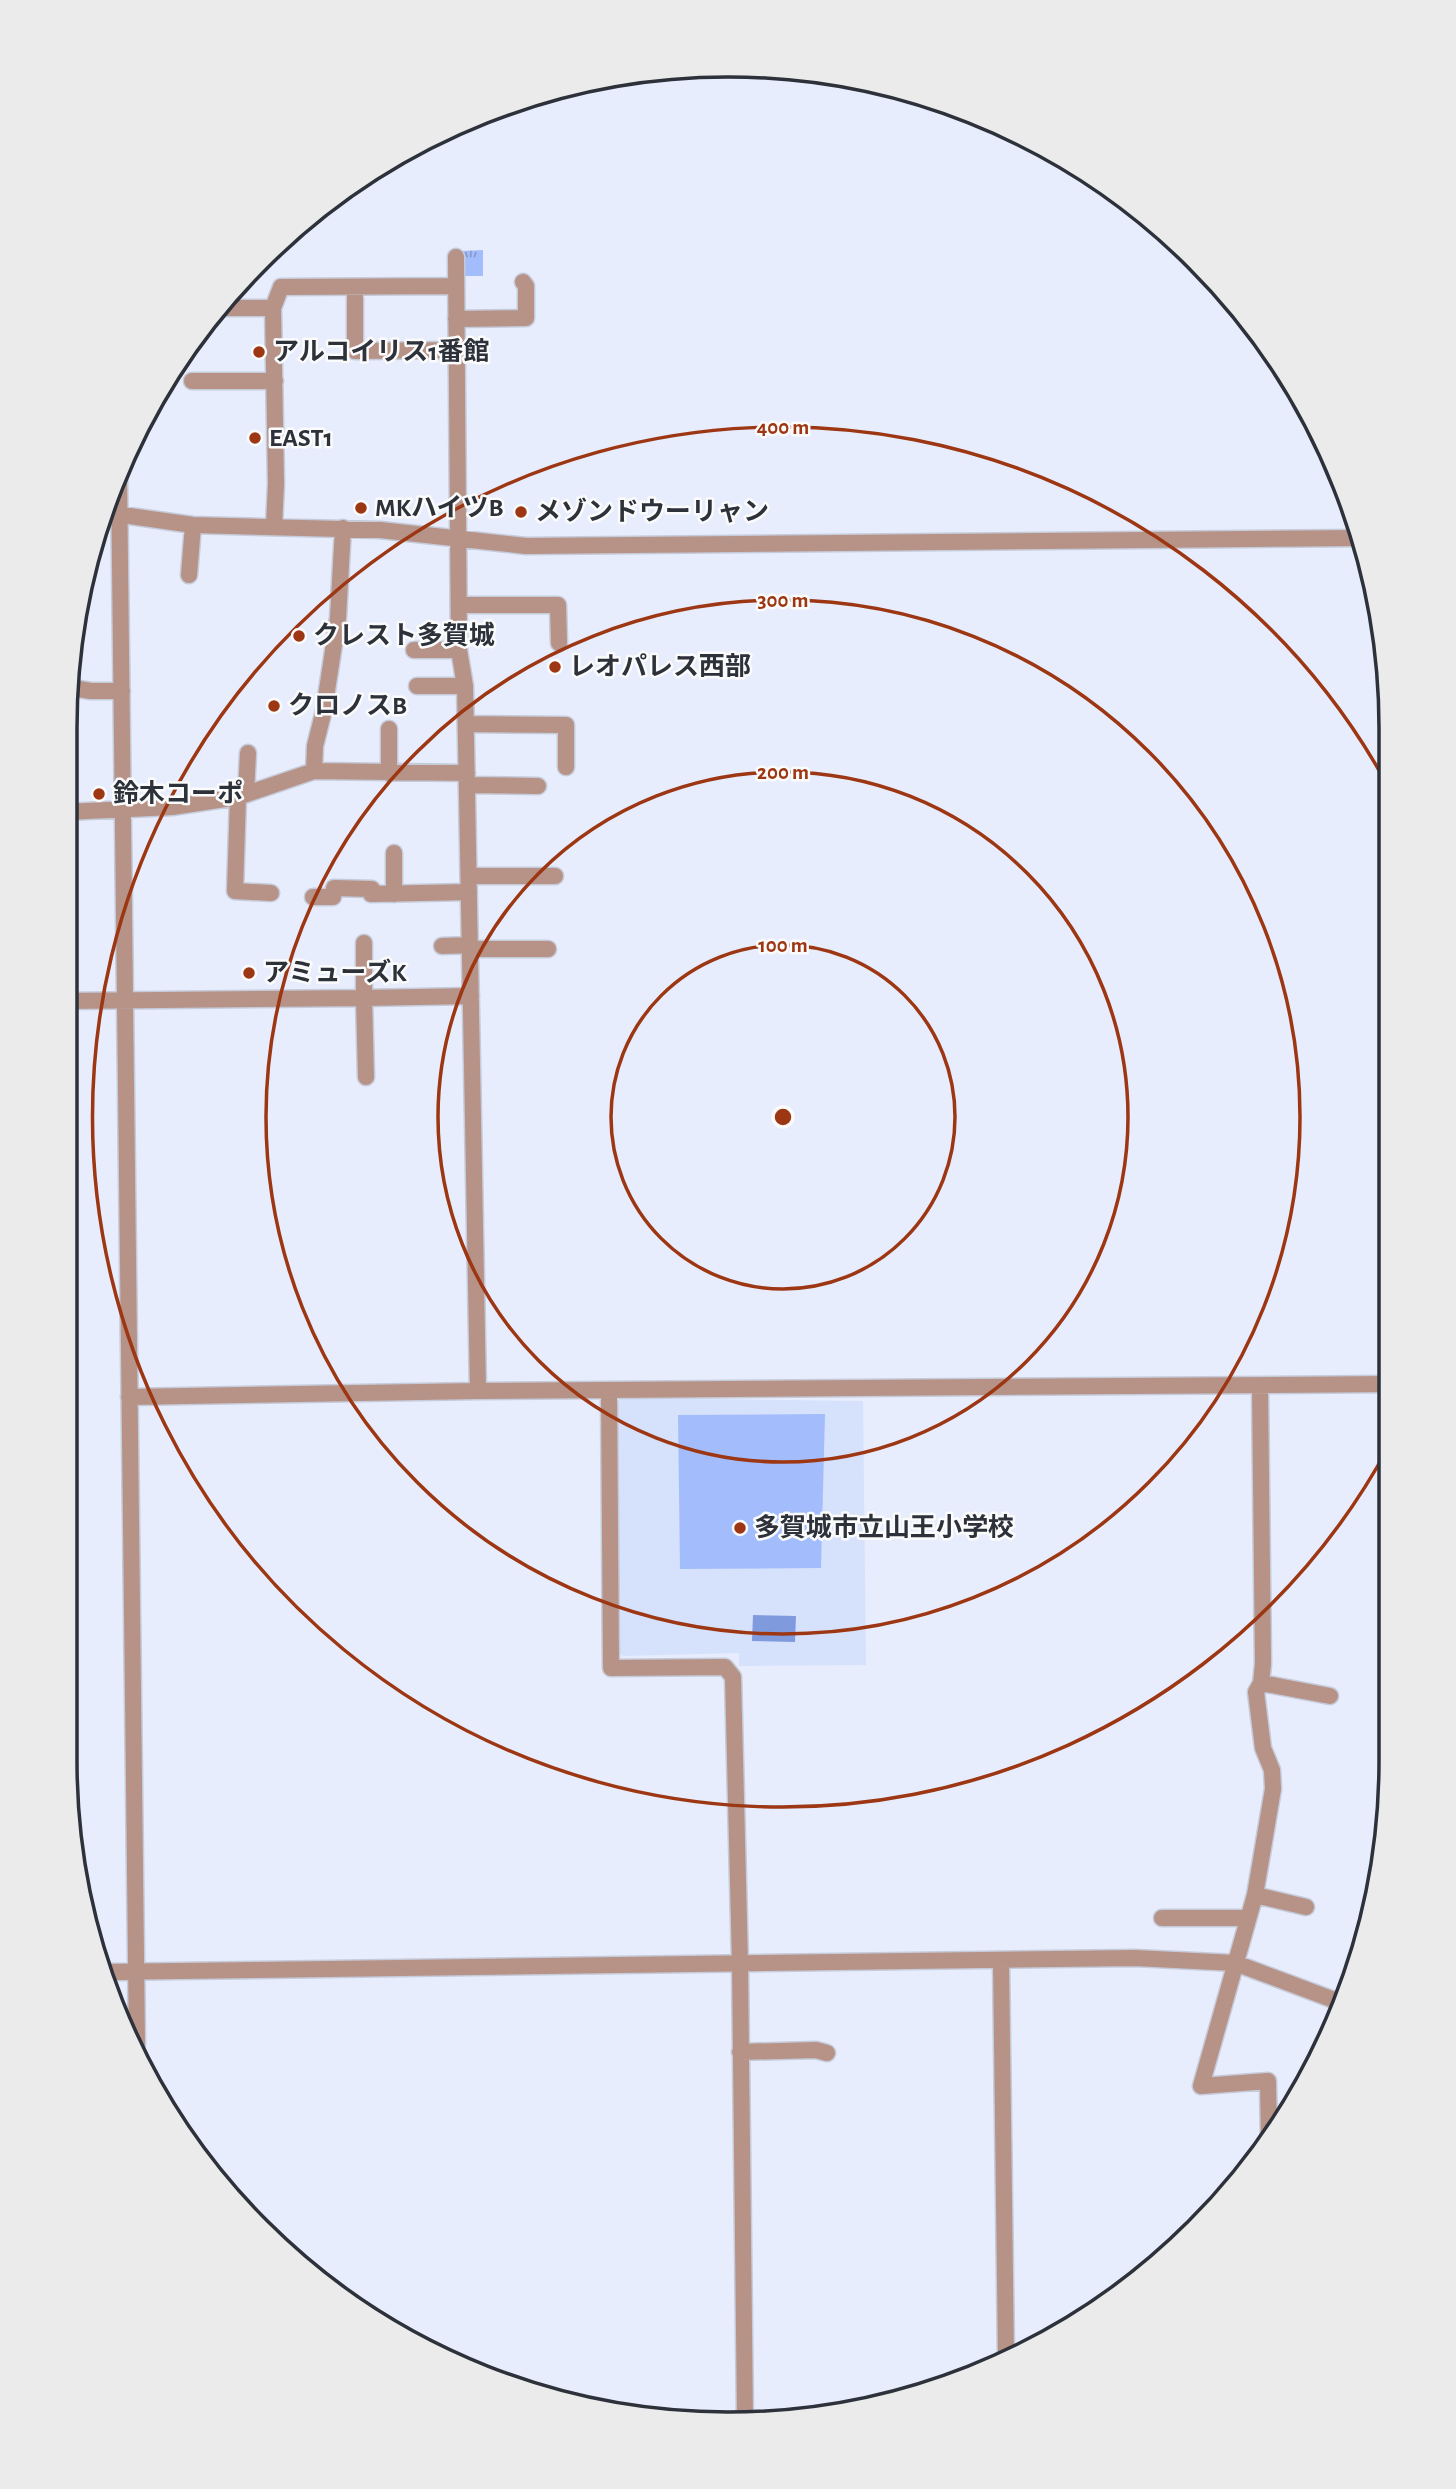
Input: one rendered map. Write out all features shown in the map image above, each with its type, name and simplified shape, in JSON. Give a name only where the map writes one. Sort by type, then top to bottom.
[{"type":"street","points":[[456,257],[459,650],[465,686],[466,724],[478,1391]]},
{"type":"street","points":[[456,318],[526,318],[526,286],[523,282]]},
{"type":"street","points":[[274,526],[276,484],[273,308],[281,287],[456,286]]},
{"type":"street","points":[[355,287],[355,351],[456,350]]},
{"type":"street","points":[[232,308],[273,308]]},
{"type":"street","points":[[192,381],[275,381]]},
{"type":"street","points":[[113,517],[224,527],[343,528],[416,533],[526,546],[1350,538]]},
{"type":"street","points":[[189,575],[193,525]]},
{"type":"street","points":[[314,771],[315,746],[324,710],[338,618],[343,528]]},
{"type":"street","points":[[108,533],[122,691],[137,2033]]},
{"type":"street","points":[[459,605],[558,605],[559,643]]},
{"type":"street","points":[[414,650],[459,650]]},
{"type":"street","points":[[416,686],[465,686]]},
{"type":"street","points":[[78,689],[122,691]]},
{"type":"street","points":[[466,724],[566,724],[566,767]]},
{"type":"street","points":[[389,729],[389,773]]},
{"type":"street","points":[[248,753],[235,891],[271,893]]},
{"type":"street","points":[[77,811],[172,807],[242,795],[314,771],[389,773],[538,786]]},
{"type":"street","points":[[394,853],[394,894]]},
{"type":"street","points":[[313,897],[333,897],[334,888],[372,889],[371,894],[394,894],[555,876]]},
{"type":"street","points":[[364,943],[366,1077]]},
{"type":"street","points":[[442,946],[548,948]]},
{"type":"street","points":[[77,1001],[471,996]]},
{"type":"street","points":[[129,1397],[478,1391],[1379,1384]]},
{"type":"street","points":[[1260,1386],[1263,1664],[1261,1683],[1256,1692],[1263,1748],[1272,1770],[1273,1789],[1255,1895],[1201,2087],[1268,2081],[1269,2123]]},
{"type":"street","points":[[609,1391],[611,1668],[725,1667],[733,1677],[740,1963],[745,2412]]},
{"type":"street","points":[[1261,1683],[1330,1696]]},
{"type":"street","points":[[1255,1895],[1306,1907]]},
{"type":"street","points":[[1162,1918],[1248,1917]]},
{"type":"street","points":[[113,1972],[1135,1958],[1235,1963],[1333,2000]]},
{"type":"street","points":[[1001,1960],[1006,2349]]},
{"type":"street","points":[[740,2052],[816,2050],[827,2053]]},
{"type":"shaded area","name":"多賀城市立山王小学校","points":[[622,1398],[863,1401],[866,1665],[739,1666],[739,1653],[623,1656],[616,1650],[614,1406]]},
{"type":"shaded area","points":[[753,1615],[796,1616],[795,1642],[752,1641]]},
{"type":"green space","points":[[483,250],[483,276],[463,276],[462,251]]},
{"type":"green space","points":[[825,1414],[821,1568],[680,1569],[678,1415]]},
{"type":"place","name":"アルコイリス1番館","points":[[259,352]]},
{"type":"place","name":"EAST1","points":[[255,438]]},
{"type":"place","name":"MKハイツB","points":[[361,508]]},
{"type":"place","name":"メゾンドウーリャン","points":[[521,512]]},
{"type":"place","name":"クレスト多賀城","points":[[299,636]]},
{"type":"place","name":"レオパレス西部","points":[[555,667]]},
{"type":"place","name":"クロノスB","points":[[274,706]]},
{"type":"place","name":"鈴木コーポ","points":[[99,794]]},
{"type":"place","name":"アミューズK","points":[[249,973]]},
{"type":"place","name":"多賀城市立山王小学校","points":[[740,1528]]}]
